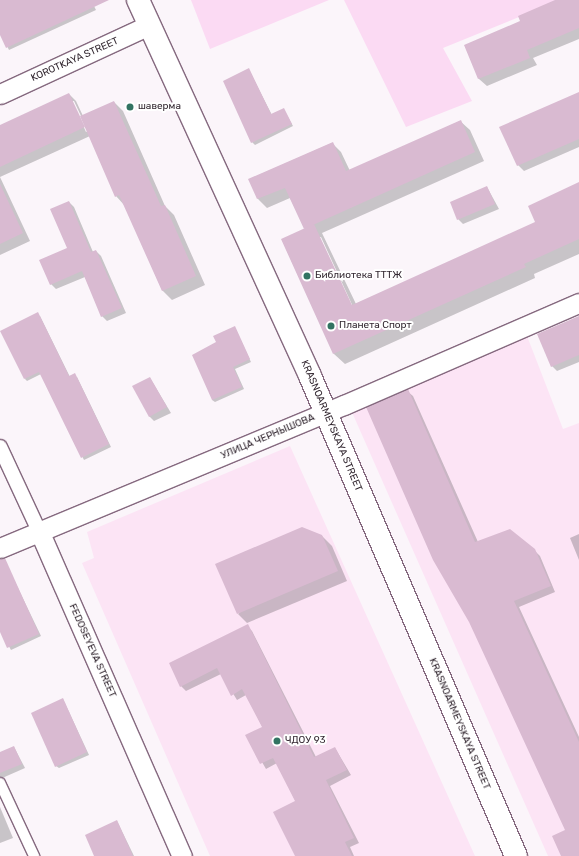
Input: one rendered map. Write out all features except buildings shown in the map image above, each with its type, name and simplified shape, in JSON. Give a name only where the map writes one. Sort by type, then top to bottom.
[{"type":"street","name":"KRASNOARMEYSKAYA STREET","points":[[138,0],[310,376],[324,413],[516,856]]},
{"type":"street","name":"KOROTKAYA STREET","points":[[0,94],[149,25]]},
{"type":"street","name":"УЛИЦА ЧЕРНЫШОВА","points":[[0,548],[40,533],[324,413],[579,303]]},
{"type":"street","name":"FEDOSEYEVA STREET","points":[[0,446],[40,533],[182,856]]},
{"type":"lane","points":[[0,783],[34,856]]},
{"type":"shaded area","points":[[191,0],[329,0],[210,49]]},
{"type":"shaded area","points":[[344,0],[561,0],[443,48],[472,101],[406,127]]},
{"type":"shaded area","points":[[527,336],[563,429],[579,423],[579,856],[548,856],[351,410]]},
{"type":"shaded area","points":[[290,446],[475,856],[210,856],[82,563],[94,558],[87,532]]},
{"type":"place","name":"шаверма","points":[[130,107]]},
{"type":"place","name":"Библиотека ТТТЖ","points":[[307,276]]},
{"type":"place","name":"Планета Спорт","points":[[331,326]]},
{"type":"place","name":"ЧДОУ 93","points":[[277,741]]}]
